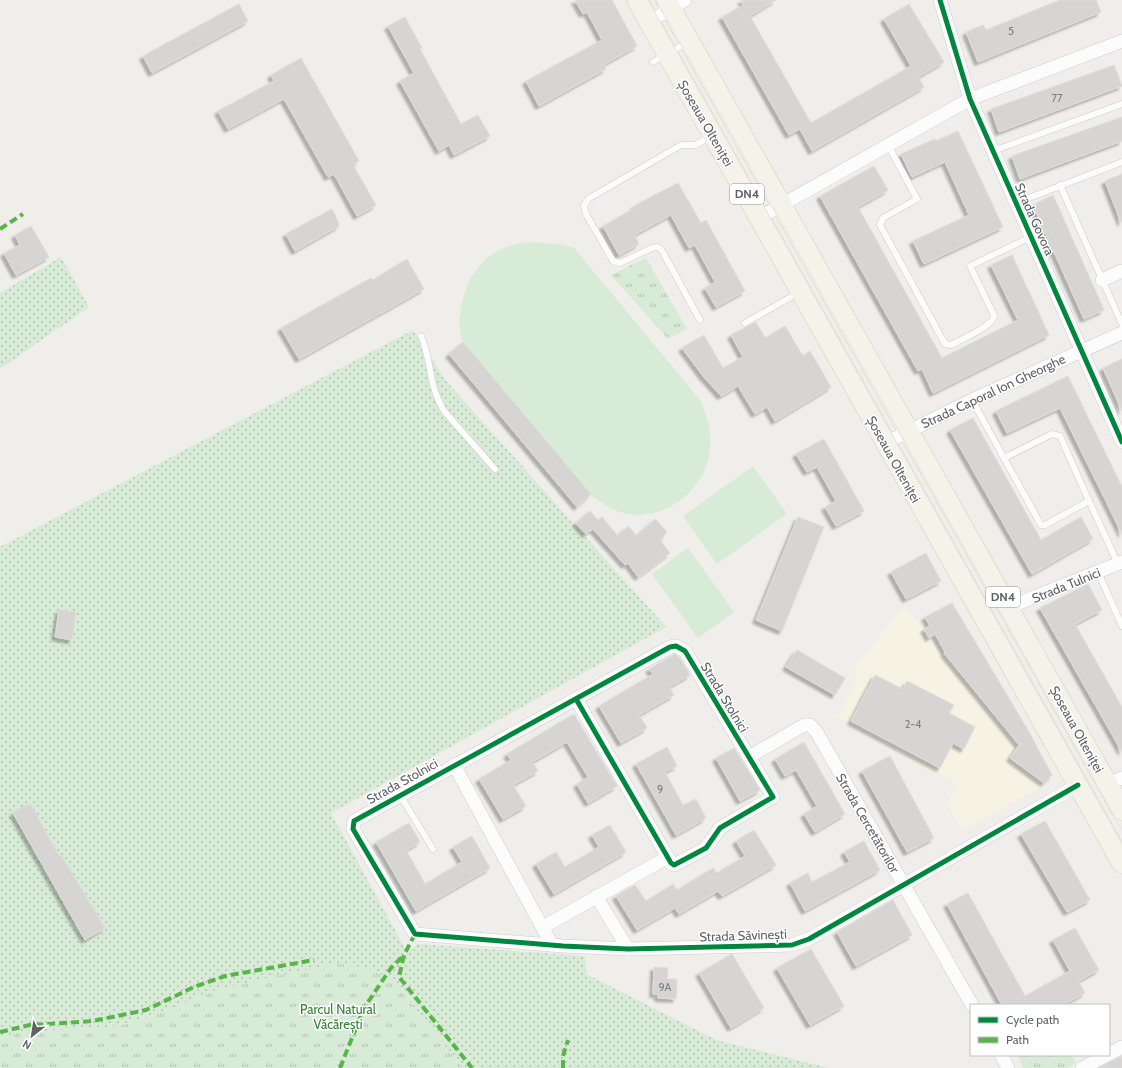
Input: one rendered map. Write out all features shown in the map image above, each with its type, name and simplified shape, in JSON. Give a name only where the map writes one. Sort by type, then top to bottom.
[{"type":"main road","name":"Șoseaua Olteniței","points":[[637,0],[649,22],[660,58],[713,135],[1122,863]]},
{"type":"main road","name":"Șoseaua Olteniței","points":[[674,3],[689,41],[1009,608],[1114,781],[1122,810]]},
{"type":"street","name":"Strada Govora","points":[[940,0],[970,99],[1122,442]]},
{"type":"street","name":"Șoseaua Olteniței","points":[[649,22],[674,3]]},
{"type":"street","points":[[760,217],[970,99],[1122,41]]},
{"type":"street","points":[[1102,280],[1122,271]]},
{"type":"street","name":"Strada Caporal Ion Gheorghe","points":[[885,443],[972,400],[1122,333]]},
{"type":"street","name":"Strada Tulnici","points":[[1009,608],[1120,563]]},
{"type":"street","name":"Strada Stolnici","points":[[415,934],[353,829],[352,824],[354,820],[670,647],[676,646],[685,651],[749,757]]},
{"type":"street","points":[[576,699],[674,865],[706,848],[720,828],[773,797],[749,757]]},
{"type":"street","name":"Strada Cercetătorilor","points":[[749,757],[804,724],[810,725],[816,731],[971,1004]]},
{"type":"street","points":[[454,765],[552,945]]},
{"type":"street","name":"Strada Săvinești","points":[[415,934],[552,945],[628,949],[782,946],[799,943],[1078,785]]},
{"type":"street","points":[[543,927],[668,857]]},
{"type":"street","points":[[596,896],[628,949]]},
{"type":"street","points":[[1110,1053],[1122,1047]]},
{"type":"street","points":[[1002,1056],[1008,1068]]},
{"type":"street","points":[[1082,1068],[1104,1056]]},
{"type":"lane","points":[[660,58],[689,41]]},
{"type":"lane","points":[[993,152],[1122,104]]},
{"type":"lane","points":[[700,320],[661,249],[657,247],[652,248],[620,263],[616,263],[613,261],[586,214],[584,206],[588,199],[681,146],[695,145],[713,135]]},
{"type":"lane","points":[[888,144],[917,199],[883,218],[880,225],[945,344],[951,345],[989,325],[994,318],[994,315],[970,266],[1031,237]]},
{"type":"lane","points":[[1016,203],[1122,162]]},
{"type":"lane","points":[[1060,185],[1122,324]]},
{"type":"lane","points":[[745,323],[801,291]]},
{"type":"lane","points":[[421,336],[434,392],[438,402],[444,411],[495,469]]},
{"type":"lane","points":[[972,400],[1041,525],[1045,525],[1089,501]]},
{"type":"lane","points":[[1004,458],[1052,434],[1060,436],[1089,501],[1120,563]]},
{"type":"lane","points":[[1098,572],[1122,626]]},
{"type":"lane","points":[[400,795],[433,849]]},
{"type":"shaded area","points":[[904,605],[1017,745],[1008,758],[1044,785],[963,831],[947,803],[957,784],[838,717],[858,677],[853,672]]},
{"type":"green space","points":[[528,242],[558,244],[574,248],[700,400],[709,429],[710,452],[703,473],[696,485],[675,504],[649,514],[634,515],[612,509],[591,495],[577,507],[449,354],[463,342],[460,327],[461,307],[466,289],[477,269],[484,260],[503,248]]},
{"type":"green space","points":[[61,257],[89,307],[0,369],[0,293]]},
{"type":"green space","points":[[646,258],[687,329],[668,339],[611,275]]},
{"type":"green space","points":[[413,330],[446,381],[666,627],[331,813],[407,952],[418,944],[585,956],[586,974],[716,1040],[829,1068],[463,1068],[392,979],[163,1012],[120,1026],[16,1033],[0,1039],[0,547]]},
{"type":"green space","points":[[753,466],[787,514],[717,564],[683,516]]},
{"type":"green space","points":[[688,548],[734,612],[698,638],[652,574]]},
{"type":"green space","name":"Parcul Natural Văcărești","points":[[336,963],[367,968],[392,979],[463,1068],[0,1068],[0,1039],[16,1033],[120,1026],[163,1012],[211,991]]},
{"type":"green space","points":[[1018,1056],[1072,1056],[1076,1063],[1067,1068],[1024,1068]]},
{"type":"building","points":[[575,0],[612,0],[637,46],[603,65],[606,69],[539,106],[526,81],[602,40],[587,12],[583,14]]},
{"type":"building","points":[[741,0],[776,0],[750,16],[811,123],[911,66],[884,19],[909,4],[944,62],[918,77],[924,87],[812,151],[800,129],[789,135],[722,17],[744,5]]},
{"type":"building","points":[[1060,0],[1096,0],[1101,12],[978,62],[966,32],[983,25],[986,30]]},
{"type":"building","points":[[239,4],[248,21],[152,73],[143,56]]},
{"type":"building","points":[[405,17],[422,48],[420,49],[461,124],[478,115],[490,136],[454,155],[449,145],[439,151],[400,81],[414,73],[388,26]]},
{"type":"building","points":[[301,58],[359,161],[353,165],[376,205],[357,216],[334,174],[328,177],[284,99],[228,129],[218,111],[274,81],[271,75]]},
{"type":"building","points":[[1114,65],[1122,86],[999,132],[991,109]]},
{"type":"building","points":[[1122,117],[1122,141],[1020,179],[1012,156]]},
{"type":"building","points":[[958,131],[1003,227],[924,264],[913,241],[969,215],[945,162],[912,177],[901,154]]},
{"type":"building","points":[[874,166],[888,190],[858,207],[942,358],[1018,320],[991,265],[1012,255],[1049,335],[933,393],[922,369],[918,371],[820,196]]},
{"type":"building","points":[[1122,174],[1122,222],[1121,222],[1105,181]]},
{"type":"building","points":[[678,183],[701,223],[706,220],[745,291],[716,307],[705,288],[715,282],[695,245],[689,248],[671,215],[634,235],[639,244],[619,255],[603,226],[635,208],[634,206]]},
{"type":"building","points":[[1053,195],[1104,310],[1084,319],[1033,205]]},
{"type":"building","points":[[332,209],[339,226],[295,251],[286,234]]},
{"type":"building","points":[[31,226],[49,257],[16,275],[4,253],[20,245],[15,235]]},
{"type":"building","points":[[407,259],[424,289],[299,359],[281,328],[371,278],[373,280]]},
{"type":"building","points":[[756,322],[765,338],[785,326],[803,356],[810,351],[831,387],[775,421],[767,407],[755,414],[738,386],[721,396],[703,376],[682,348],[704,335],[723,368],[743,357],[731,335]]},
{"type":"building","points":[[463,342],[591,494],[577,507],[449,354]]},
{"type":"building","points":[[1122,359],[1122,411],[1103,368]]},
{"type":"building","points":[[1068,376],[1122,487],[1122,534],[1060,408],[1007,433],[996,411]]},
{"type":"building","points":[[973,418],[1041,540],[1081,517],[1093,539],[1032,574],[950,430]]},
{"type":"building","points":[[824,439],[864,511],[836,526],[825,507],[836,501],[817,467],[807,472],[796,454]]},
{"type":"building","points":[[590,511],[598,520],[602,517],[618,536],[628,526],[637,536],[655,519],[667,532],[660,540],[670,553],[638,577],[628,563],[625,565],[593,529],[586,534],[576,523]]},
{"type":"building","points":[[798,517],[824,527],[782,631],[756,620]]},
{"type":"building","points":[[926,553],[941,581],[906,599],[891,572]]},
{"type":"building","points":[[1088,584],[1102,610],[1075,624],[1122,707],[1122,752],[1040,608]]},
{"type":"building","points":[[952,603],[1029,732],[1052,775],[1044,783],[1010,758],[1019,745],[944,653],[945,652],[935,634],[929,638],[924,629],[930,626],[925,617]]},
{"type":"building","points":[[59,610],[76,612],[72,640],[55,637]]},
{"type":"building","points":[[797,650],[845,678],[835,695],[786,667]]},
{"type":"building","points":[[675,654],[679,657],[690,675],[669,687],[674,695],[639,715],[647,728],[621,743],[599,706],[653,674],[649,669]]},
{"type":"building","points":[[875,675],[903,689],[907,681],[954,705],[949,713],[975,727],[964,749],[953,743],[940,768],[851,721]]},
{"type":"building","points":[[574,714],[617,786],[588,803],[577,784],[588,777],[567,742],[532,762],[538,771],[513,785],[526,806],[503,819],[479,779],[511,760],[507,754]]},
{"type":"building","points":[[804,742],[845,814],[815,832],[804,814],[817,806],[796,770],[785,776],[775,759]]},
{"type":"building","points":[[667,747],[677,766],[665,772],[683,805],[696,799],[706,818],[676,835],[636,764]]},
{"type":"building","points":[[734,748],[760,790],[740,801],[716,758]]},
{"type":"building","points":[[890,756],[934,838],[907,852],[862,771]]},
{"type":"building","points":[[30,803],[59,856],[61,855],[105,928],[85,940],[13,813]]},
{"type":"building","points":[[1045,821],[1090,900],[1067,912],[1021,834]]},
{"type":"building","points":[[409,823],[420,842],[406,850],[425,884],[462,862],[453,847],[472,836],[490,868],[416,911],[376,842]]},
{"type":"building","points":[[610,825],[626,852],[554,894],[536,864],[556,852],[565,867],[599,847],[592,835]]},
{"type":"building","points":[[754,830],[776,865],[722,896],[718,891],[679,914],[675,908],[637,930],[616,896],[635,885],[646,901],[673,884],[677,890],[713,868],[717,873],[745,856],[736,841]]},
{"type":"building","points":[[864,841],[880,870],[805,911],[790,883],[808,873],[812,882],[850,862],[844,852]]},
{"type":"building","points":[[968,893],[1025,996],[1070,971],[1053,940],[1075,928],[1099,970],[1078,981],[1085,993],[1065,1004],[1001,1004],[947,904]]},
{"type":"building","points":[[893,900],[912,935],[856,966],[837,932]]},
{"type":"building","points":[[811,949],[844,1006],[810,1025],[777,968]]},
{"type":"building","points":[[732,954],[764,1008],[731,1028],[699,973]]},
{"type":"building","points":[[654,967],[668,968],[667,979],[677,979],[676,999],[658,998],[658,994],[653,994]]},
{"type":"building","points":[[1122,1056],[1122,1068],[1099,1068],[1112,1061]]},
{"type":"tram line","points":[[648,0],[1122,844]]},
{"type":"tram line","points":[[656,0],[1122,830]]},
{"type":"marked path","points":[[0,229],[23,214]]},
{"type":"marked path","points":[[415,934],[404,955],[399,977],[472,1068]]},
{"type":"marked path","points":[[340,1068],[364,1008],[391,968],[404,955]]},
{"type":"marked path","points":[[0,1032],[30,1025],[93,1021],[146,1010],[194,987],[225,976],[314,960]]},
{"type":"marked path","points":[[563,1068],[563,1056],[568,1040]]},
{"type":"cycle path","points":[[940,0],[970,99],[1122,442]]},
{"type":"cycle path","points":[[576,699],[671,863],[674,865],[706,848],[720,828],[773,797],[685,651],[676,646],[670,647],[354,821],[353,829],[415,934],[563,946],[628,949],[792,945],[809,939],[1078,785]]}]
